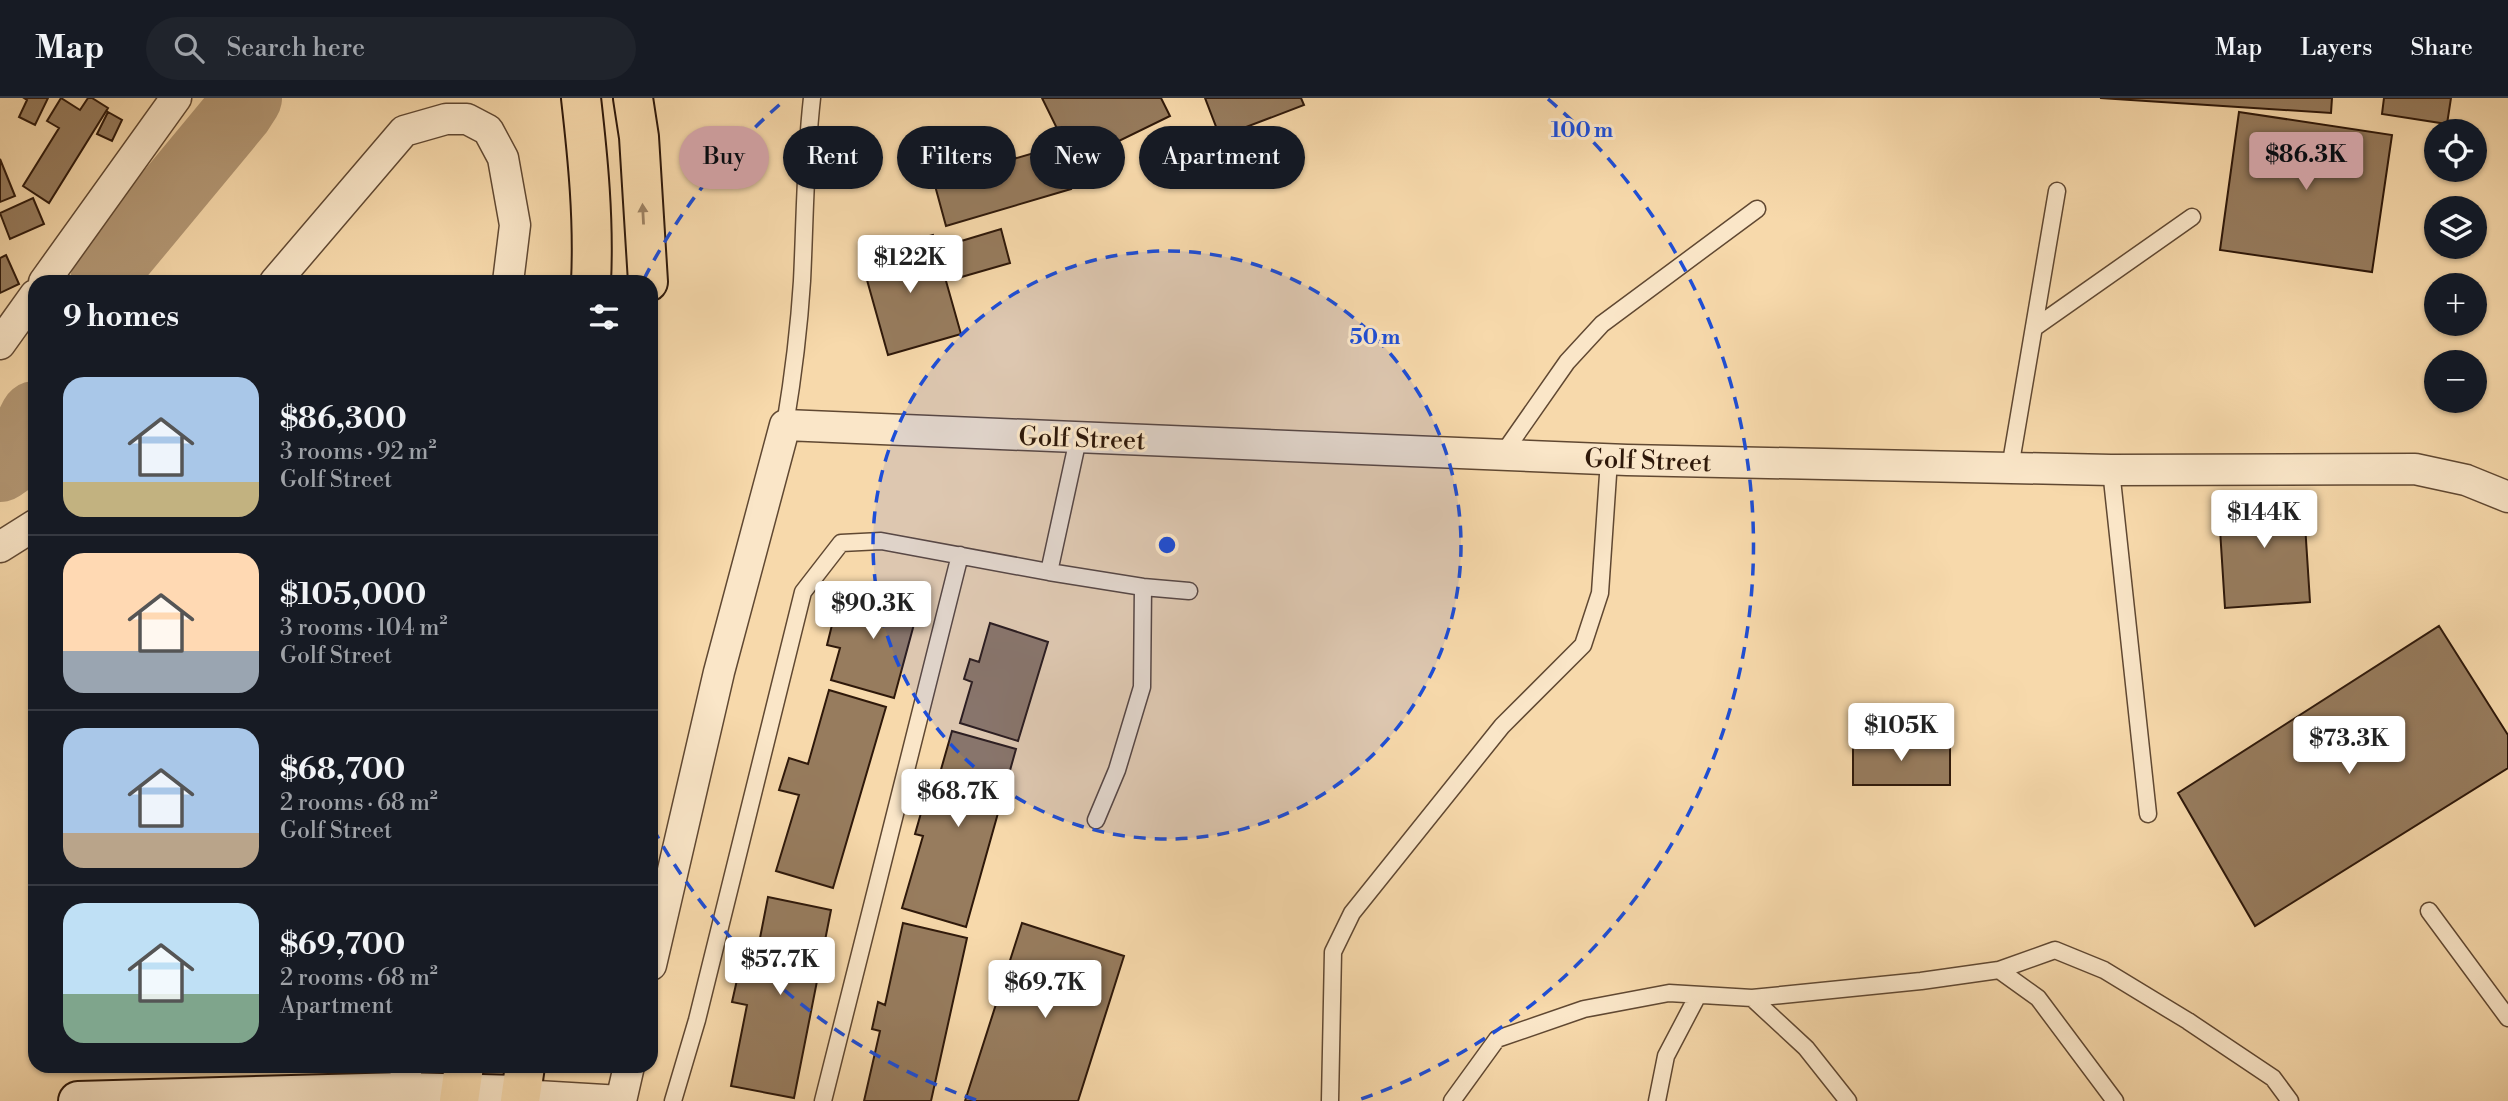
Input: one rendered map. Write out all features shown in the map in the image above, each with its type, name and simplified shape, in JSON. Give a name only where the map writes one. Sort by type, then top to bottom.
[{"type":"main road","points":[[581,98],[593,242],[591,275]]},
{"type":"main road","points":[[633,98],[639,136],[648,275]]},
{"type":"street","points":[[49,275],[176,98]]},
{"type":"street","points":[[281,275],[404,131],[446,119],[467,118],[488,130],[503,159],[515,225],[509,275]]},
{"type":"street","points":[[0,344],[28,305]]},
{"type":"street","points":[[658,935],[719,672],[785,425]]},
{"type":"street","name":"Golf Street","points":[[785,425],[1609,460],[2111,470],[2415,469],[2466,480],[2508,497]]},
{"type":"street","points":[[0,547],[28,529]]},
{"type":"street","points":[[78,1101],[405,1079],[461,1087],[521,1087],[622,1101],[628,1073]]},
{"type":"lane","points":[[785,425],[796,356],[812,98]]},
{"type":"lane","points":[[2010,468],[2057,191]]},
{"type":"lane","points":[[1502,455],[1567,362],[1602,324],[1757,209]]},
{"type":"lane","points":[[2034,328],[2192,217]]},
{"type":"lane","points":[[1049,572],[1079,439]]},
{"type":"lane","points":[[1330,1101],[1332,952],[1352,913],[1502,726],[1583,645],[1600,593],[1609,460]]},
{"type":"lane","points":[[2111,470],[2148,814]]},
{"type":"lane","points":[[673,1101],[696,1020],[803,592],[841,542],[881,541],[1049,572],[1143,587],[1189,591]]},
{"type":"lane","points":[[823,1101],[960,555]]},
{"type":"lane","points":[[1096,820],[1117,770],[1142,687],[1143,587]]},
{"type":"lane","points":[[2430,911],[2508,1018]]},
{"type":"lane","points":[[1455,1100],[1497,1039],[1584,1009],[1669,993],[1752,998],[1921,981],[1999,970],[2055,950],[2104,970],[2188,1021],[2273,1079],[2290,1101]]},
{"type":"lane","points":[[1999,970],[2038,998],[2115,1101]]},
{"type":"lane","points":[[1657,1101],[1666,1056],[1698,995]]},
{"type":"lane","points":[[1752,998],[1806,1048],[1848,1101]]},
{"type":"building","points":[[24,98],[48,98],[35,125],[19,117],[27,100]]},
{"type":"building","points":[[61,98],[80,110],[88,98],[108,108],[49,203],[23,186],[59,128],[47,121]]},
{"type":"building","points":[[1042,98],[1161,98],[1170,116],[1150,126],[1139,126],[1139,131],[1125,138],[1125,126],[1056,126]]},
{"type":"building","points":[[1205,98],[1301,98],[1304,105],[1249,126],[1216,126]]},
{"type":"building","points":[[2100,98],[2332,98],[2331,113]]},
{"type":"building","points":[[2384,98],[2451,98],[2448,119],[2424,120],[2382,114]]},
{"type":"building","points":[[108,112],[122,120],[112,141],[97,134]]},
{"type":"building","points":[[2239,112],[2392,135],[2372,272],[2220,250]]},
{"type":"building","points":[[1030,154],[1030,189],[1071,189],[946,226],[936,189],[1016,189],[1016,158]]},
{"type":"building","points":[[0,159],[15,196],[0,202]]},
{"type":"building","points":[[33,198],[44,224],[10,239],[0,213]]},
{"type":"building","points":[[1001,229],[1010,263],[958,278],[948,245]]},
{"type":"building","points":[[933,235],[961,334],[888,355],[860,255]]},
{"type":"building","points":[[6,255],[19,284],[0,293],[0,258]]},
{"type":"building","points":[[2303,493],[2310,602],[2225,608],[2218,498]]},
{"type":"building","points":[[856,585],[920,602],[894,698],[831,680],[840,648],[827,645],[834,617],[847,620]]},
{"type":"building","points":[[990,623],[1048,642],[1018,741],[960,723],[972,682],[964,679],[970,659],[979,662]]},
{"type":"building","points":[[2439,626],[2508,735],[2508,768],[2255,926],[2178,793]]},
{"type":"building","points":[[829,690],[886,707],[833,888],[776,871],[799,795],[779,790],[789,758],[808,764]]},
{"type":"building","points":[[952,731],[1016,749],[966,927],[902,908],[923,836],[915,834],[923,806],[930,808]]},
{"type":"building","points":[[1853,741],[1950,741],[1950,785],[1853,785]]},
{"type":"building","points":[[768,897],[831,910],[794,1098],[731,1086],[747,1005],[732,1002],[739,971],[753,974]]},
{"type":"building","points":[[903,923],[967,938],[931,1101],[864,1101],[880,1031],[872,1029],[878,1002],[885,1005]]},
{"type":"building","points":[[1022,923],[1124,956],[1078,1101],[965,1101]]},
{"type":"waterway","points":[[108,275],[117,258],[247,98]]},
{"type":"waterway","points":[[0,467],[13,458],[28,429]]}]
